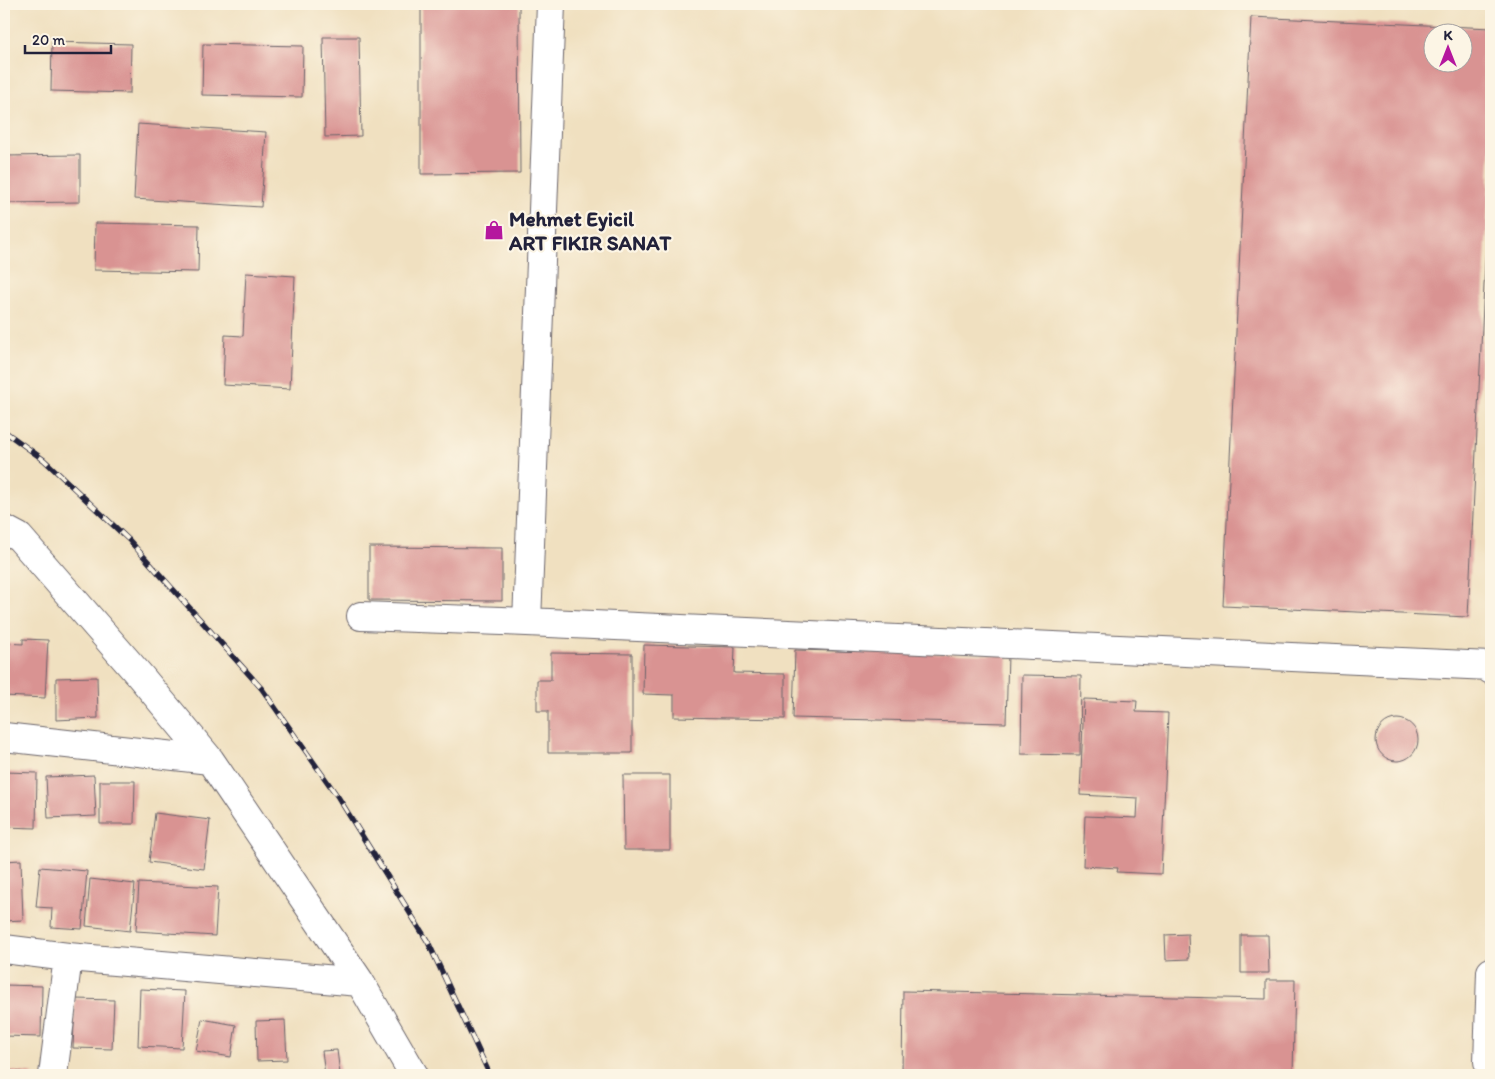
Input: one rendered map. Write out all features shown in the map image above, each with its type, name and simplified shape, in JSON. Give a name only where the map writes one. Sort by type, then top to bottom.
[{"type":"street","points":[[527,622],[550,4]]},
{"type":"street","points":[[4,529],[19,538],[141,676],[210,760],[360,982],[414,1075]]},
{"type":"street","points":[[361,616],[1470,665],[1490,666],[1491,670]]},
{"type":"street","points":[[4,737],[210,760]]},
{"type":"street","points":[[4,949],[68,957],[360,982]]},
{"type":"street","points":[[53,1075],[68,957]]},
{"type":"street","points":[[1491,972],[1488,1062],[1491,1063]]},
{"type":"building","points":[[421,4],[519,4],[520,173],[421,174]]},
{"type":"building","points":[[1251,17],[1422,25],[1422,72],[1472,72],[1472,27],[1491,28],[1491,140],[1468,617],[1223,606]]},
{"type":"building","points":[[323,37],[359,37],[361,136],[325,137]]},
{"type":"building","points":[[52,42],[131,44],[130,93],[51,91]]},
{"type":"building","points":[[203,44],[303,46],[302,97],[202,95]]},
{"type":"building","points":[[138,124],[266,132],[261,207],[134,199]]},
{"type":"building","points":[[80,155],[80,202],[4,203],[4,156]]},
{"type":"building","points":[[95,223],[199,225],[198,272],[94,270]]},
{"type":"building","points":[[246,273],[295,276],[290,389],[223,385],[225,335],[243,336]]},
{"type":"building","points":[[369,547],[502,548],[502,601],[369,600]]},
{"type":"building","points":[[23,639],[48,640],[45,698],[4,696],[4,643],[23,644]]},
{"type":"building","points":[[644,645],[735,647],[734,673],[785,674],[785,719],[674,717],[674,695],[643,694]]},
{"type":"building","points":[[795,650],[1008,655],[1006,723],[793,718]]},
{"type":"building","points":[[551,653],[632,654],[632,753],[548,753],[548,711],[537,711],[537,680],[551,680]]},
{"type":"building","points":[[1022,675],[1081,676],[1080,755],[1021,754]]},
{"type":"building","points":[[97,677],[98,718],[56,720],[56,678]]},
{"type":"building","points":[[1084,699],[1137,701],[1136,712],[1168,713],[1161,874],[1117,872],[1118,868],[1083,866],[1085,816],[1137,818],[1138,798],[1080,795]]},
{"type":"building","points":[[1401,719],[1409,722],[1415,728],[1418,740],[1415,752],[1409,758],[1393,761],[1385,758],[1379,752],[1376,736],[1379,728],[1385,722]]},
{"type":"building","points":[[4,772],[37,773],[36,828],[4,827]]},
{"type":"building","points":[[94,775],[96,816],[48,818],[46,777]]},
{"type":"building","points":[[623,775],[670,775],[670,850],[624,850]]},
{"type":"building","points":[[100,781],[135,781],[134,824],[100,824]]},
{"type":"building","points":[[155,813],[210,820],[204,869],[149,862]]},
{"type":"building","points":[[21,860],[23,920],[4,921],[4,861]]},
{"type":"building","points":[[40,867],[87,871],[82,929],[51,927],[52,908],[36,907]]},
{"type":"building","points":[[90,879],[135,884],[130,931],[86,926]]},
{"type":"building","points":[[139,883],[218,887],[215,936],[136,931]]},
{"type":"building","points":[[1188,934],[1189,959],[1166,960],[1165,935]]},
{"type":"building","points":[[1241,935],[1268,935],[1269,973],[1241,973]]},
{"type":"building","points":[[1266,980],[1295,980],[1293,1075],[902,1075],[903,991],[1266,999]]},
{"type":"building","points":[[4,985],[42,986],[41,1037],[4,1036]]},
{"type":"building","points":[[140,989],[185,991],[182,1048],[138,1046]]},
{"type":"building","points":[[75,999],[114,1000],[112,1049],[73,1048]]},
{"type":"building","points":[[202,1019],[236,1025],[231,1057],[196,1051]]},
{"type":"building","points":[[285,1020],[287,1060],[257,1061],[256,1021]]},
{"type":"building","points":[[337,1050],[340,1074],[325,1075],[322,1051]]},
{"type":"building","points":[[4,1070],[35,1074],[35,1075],[4,1075]]},
{"type":"railway","points":[[4,431],[44,460],[129,540],[262,689],[338,797],[428,942],[490,1075]]},
{"type":"place","name":"Mehmet Eyicil ART FIKIR SANAT","points":[[494,230]]}]
